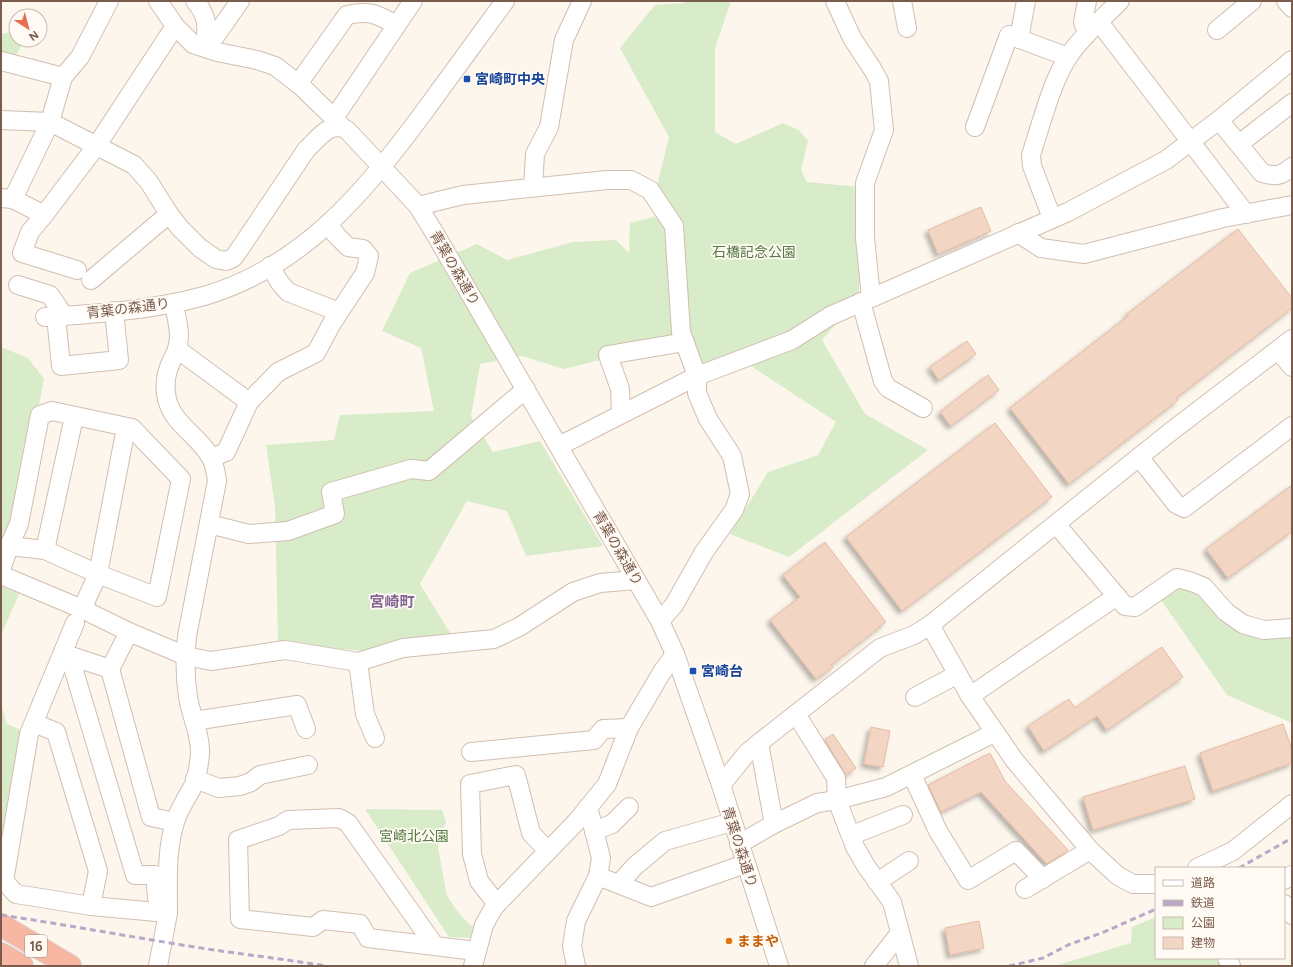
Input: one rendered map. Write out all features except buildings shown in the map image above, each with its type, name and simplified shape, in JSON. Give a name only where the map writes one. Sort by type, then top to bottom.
[{"type":"highway","name":"16","points":[[1,925],[70,966]]},
{"type":"highway","points":[[1,954],[22,966]]},
{"type":"street","points":[[44,215],[7,199],[50,122],[63,77],[80,57],[109,1]]},
{"type":"street","points":[[158,1],[175,26],[193,44],[217,52],[257,60],[275,66],[298,84],[347,130],[382,168]]},
{"type":"street","points":[[195,1],[200,7],[207,24],[205,47]]},
{"type":"street","points":[[205,47],[214,38],[240,1]]},
{"type":"street","points":[[1,120],[50,122],[134,165],[149,182],[169,214],[180,228],[200,248],[216,259],[226,261],[233,258],[237,254],[306,150],[330,128],[335,126],[396,25],[413,1]]},
{"type":"street","name":"青葉の森通り","points":[[55,316],[114,311],[174,303],[204,296],[230,286],[290,254],[328,224],[350,203],[382,168],[505,1]]},
{"type":"street","points":[[533,187],[535,154],[549,127],[564,40],[582,1]]},
{"type":"street","points":[[835,1],[852,38],[879,81],[884,130],[865,183],[865,238],[866,300],[883,381],[888,388],[923,408]]},
{"type":"street","points":[[902,1],[907,28]]},
{"type":"street","points":[[1019,39],[1026,1]]},
{"type":"street","points":[[1087,1],[1084,22],[1093,28],[1191,141],[1246,214]]},
{"type":"street","points":[[1052,218],[1032,166],[1031,155],[1057,76],[1068,57],[1093,28],[1120,1]]},
{"type":"street","points":[[1217,30],[1252,1]]},
{"type":"street","points":[[1286,1],[1292,8]]},
{"type":"street","points":[[298,84],[346,15],[360,7],[378,14],[396,25]]},
{"type":"street","points":[[169,214],[84,275],[22,253],[30,232],[97,145],[175,26]]},
{"type":"street","points":[[975,127],[1009,35],[1068,57]]},
{"type":"street","points":[[558,446],[697,376],[792,340],[830,316],[1068,212],[1166,160],[1219,120],[1292,60]]},
{"type":"street","points":[[1,61],[63,77]]},
{"type":"street","points":[[1239,144],[1292,103]]},
{"type":"street","points":[[1219,120],[1262,172],[1272,176],[1283,174],[1292,167]]},
{"type":"street","name":"青葉の森通り","points":[[382,168],[418,206],[660,621],[675,654],[721,785],[745,864],[779,966]]},
{"type":"street","points":[[418,206],[463,195],[607,180],[631,180],[650,190],[674,226],[680,332],[697,376],[697,393],[708,419],[732,456],[740,494],[734,510],[704,552],[674,605],[660,621]]},
{"type":"street","points":[[1018,233],[1041,248],[1084,254],[1223,218],[1292,205]]},
{"type":"street","points":[[211,458],[226,452],[249,402],[278,372],[316,353],[339,312],[365,273],[369,256],[363,250],[348,247],[328,224]]},
{"type":"street","points":[[216,259],[230,286]]},
{"type":"street","points":[[270,266],[280,283],[288,292],[339,312]]},
{"type":"street","points":[[18,285],[50,295],[55,316],[61,366],[119,360],[114,311]]},
{"type":"street","points":[[158,966],[168,913],[169,850],[175,822],[181,806],[195,779],[200,753],[188,697],[186,636],[217,481],[216,469],[211,458],[206,450],[177,420],[167,400],[165,385],[167,373],[177,350],[179,336],[174,303]]},
{"type":"street","points":[[621,414],[620,389],[608,355],[684,342]]},
{"type":"street","points":[[721,785],[747,754],[759,743],[880,648],[914,635],[930,625],[1139,457],[1285,344],[1292,367]]},
{"type":"street","points":[[177,350],[249,402]]},
{"type":"street","points":[[209,524],[249,534],[288,530],[335,514],[331,492],[411,469],[429,471],[526,389]]},
{"type":"street","points":[[1,570],[9,546],[19,524],[40,415],[52,411],[74,417],[132,428],[181,479],[157,597],[98,574],[45,550],[9,546]]},
{"type":"street","points":[[45,550],[74,417]]},
{"type":"street","points":[[1139,457],[1176,504],[1184,508],[1292,426]]},
{"type":"street","points":[[132,428],[124,438],[98,574],[62,652],[29,734],[4,881],[16,894],[91,906],[168,913]]},
{"type":"street","points":[[1056,524],[1125,606],[1135,608],[1177,578],[1204,587],[1226,612],[1243,624],[1264,630],[1292,628]]},
{"type":"street","points":[[1,575],[78,616],[129,632],[186,656],[211,660],[285,650],[358,662],[403,648],[494,639],[519,627],[573,592],[600,583],[636,580]]},
{"type":"street","points":[[970,696],[1117,596]]},
{"type":"street","points":[[930,625],[970,696],[1014,761],[1090,850],[1118,876],[1133,884],[1155,884]]},
{"type":"street","points":[[129,632],[110,669],[151,817],[175,822]]},
{"type":"street","points":[[62,652],[78,659],[110,669]]},
{"type":"street","points":[[435,946],[348,823],[339,818],[288,820],[279,826],[238,840],[240,919],[314,927],[323,920],[360,924],[368,938],[435,946],[475,958],[484,925],[497,904],[578,820],[608,784],[629,728],[662,672],[675,654]]},
{"type":"street","points":[[78,659],[74,671],[135,875],[155,875],[157,898]]},
{"type":"street","points":[[358,662],[365,714],[375,738]]},
{"type":"street","points":[[915,696],[958,674]]},
{"type":"street","points":[[194,722],[297,705],[306,729]]},
{"type":"street","points":[[796,714],[836,778],[837,800],[852,835],[855,847],[892,902],[910,966]]},
{"type":"street","points":[[34,723],[56,732],[98,871],[91,906]]},
{"type":"street","points":[[471,752],[594,740],[603,729],[629,728]]},
{"type":"street","points":[[739,844],[774,824],[817,803],[837,800],[886,787],[994,732]]},
{"type":"street","points":[[759,743],[774,824]]},
{"type":"street","points":[[195,779],[219,788],[240,786],[251,782],[260,775],[308,765]]},
{"type":"street","points":[[497,904],[479,881],[472,854],[470,784],[516,775],[532,833],[548,851]]},
{"type":"street","points":[[912,775],[938,831],[968,880],[1016,851],[1042,879]]},
{"type":"street","points":[[1199,867],[1233,850],[1292,804]]},
{"type":"street","points":[[576,966],[572,946],[576,921],[598,876],[601,858],[588,807]]},
{"type":"street","points":[[594,831],[612,824],[628,807]]},
{"type":"street","points":[[852,835],[903,815]]},
{"type":"street","points":[[618,884],[635,866],[665,841],[732,822]]},
{"type":"street","points":[[1026,889],[1090,850]]},
{"type":"street","points":[[878,882],[910,861]]},
{"type":"street","points":[[598,876],[651,897],[745,864]]},
{"type":"street","points":[[1285,905],[1292,915]]},
{"type":"street","points":[[874,966],[900,933]]},
{"type":"green space","name":"石橋記念公園","points":[[686,1],[731,1],[715,48],[715,132],[736,144],[783,123],[799,130],[808,141],[801,170],[807,182],[860,187],[859,298],[822,340],[865,414],[928,450],[789,557],[730,534],[768,472],[818,455],[836,422],[751,366],[700,364],[680,340],[564,369],[522,356],[480,364],[471,416],[493,452],[540,441],[603,546],[526,556],[507,511],[467,501],[420,584],[452,636],[366,651],[278,644],[275,506],[266,445],[334,440],[340,415],[434,411],[421,348],[382,331],[410,273],[477,244],[507,260],[573,242],[616,240],[629,253],[630,223],[670,213],[656,190],[669,137],[620,48],[655,5],[685,3]]},
{"type":"green space","points":[[8,33],[8,48],[20,48],[15,58],[1,54],[1,34]]},
{"type":"green space","points":[[1,347],[28,358],[44,379],[17,518],[1,554]]},
{"type":"green space","points":[[1,586],[19,594],[1,635]]},
{"type":"green space","points":[[1173,586],[1193,586],[1218,611],[1292,633],[1292,723],[1227,695],[1159,597]]},
{"type":"green space","points":[[1,705],[7,724],[21,730],[1,852]]},
{"type":"green space","name":"宮崎北公園","points":[[365,809],[442,810],[446,822],[439,837],[438,848],[447,896],[458,912],[471,926],[477,929],[473,938],[449,937]]},
{"type":"green space","points":[[1155,917],[1155,959],[1220,959],[1222,966],[1054,966],[1131,943],[1132,927]]},
{"type":"railway","points":[[1241,867],[1292,838]]},
{"type":"railway","points":[[1009,966],[1043,958],[1068,945],[1104,932],[1155,909]]},
{"type":"railway","points":[[1,915],[200,948],[326,966]]},
{"type":"place","name":"宮崎町中央","points":[[467,79]]},
{"type":"place","name":"宮崎台","points":[[693,671]]},
{"type":"place","name":"ままや","points":[[729,941]]},
{"type":"district","name":"宮崎町","points":[[392,602]]}]
